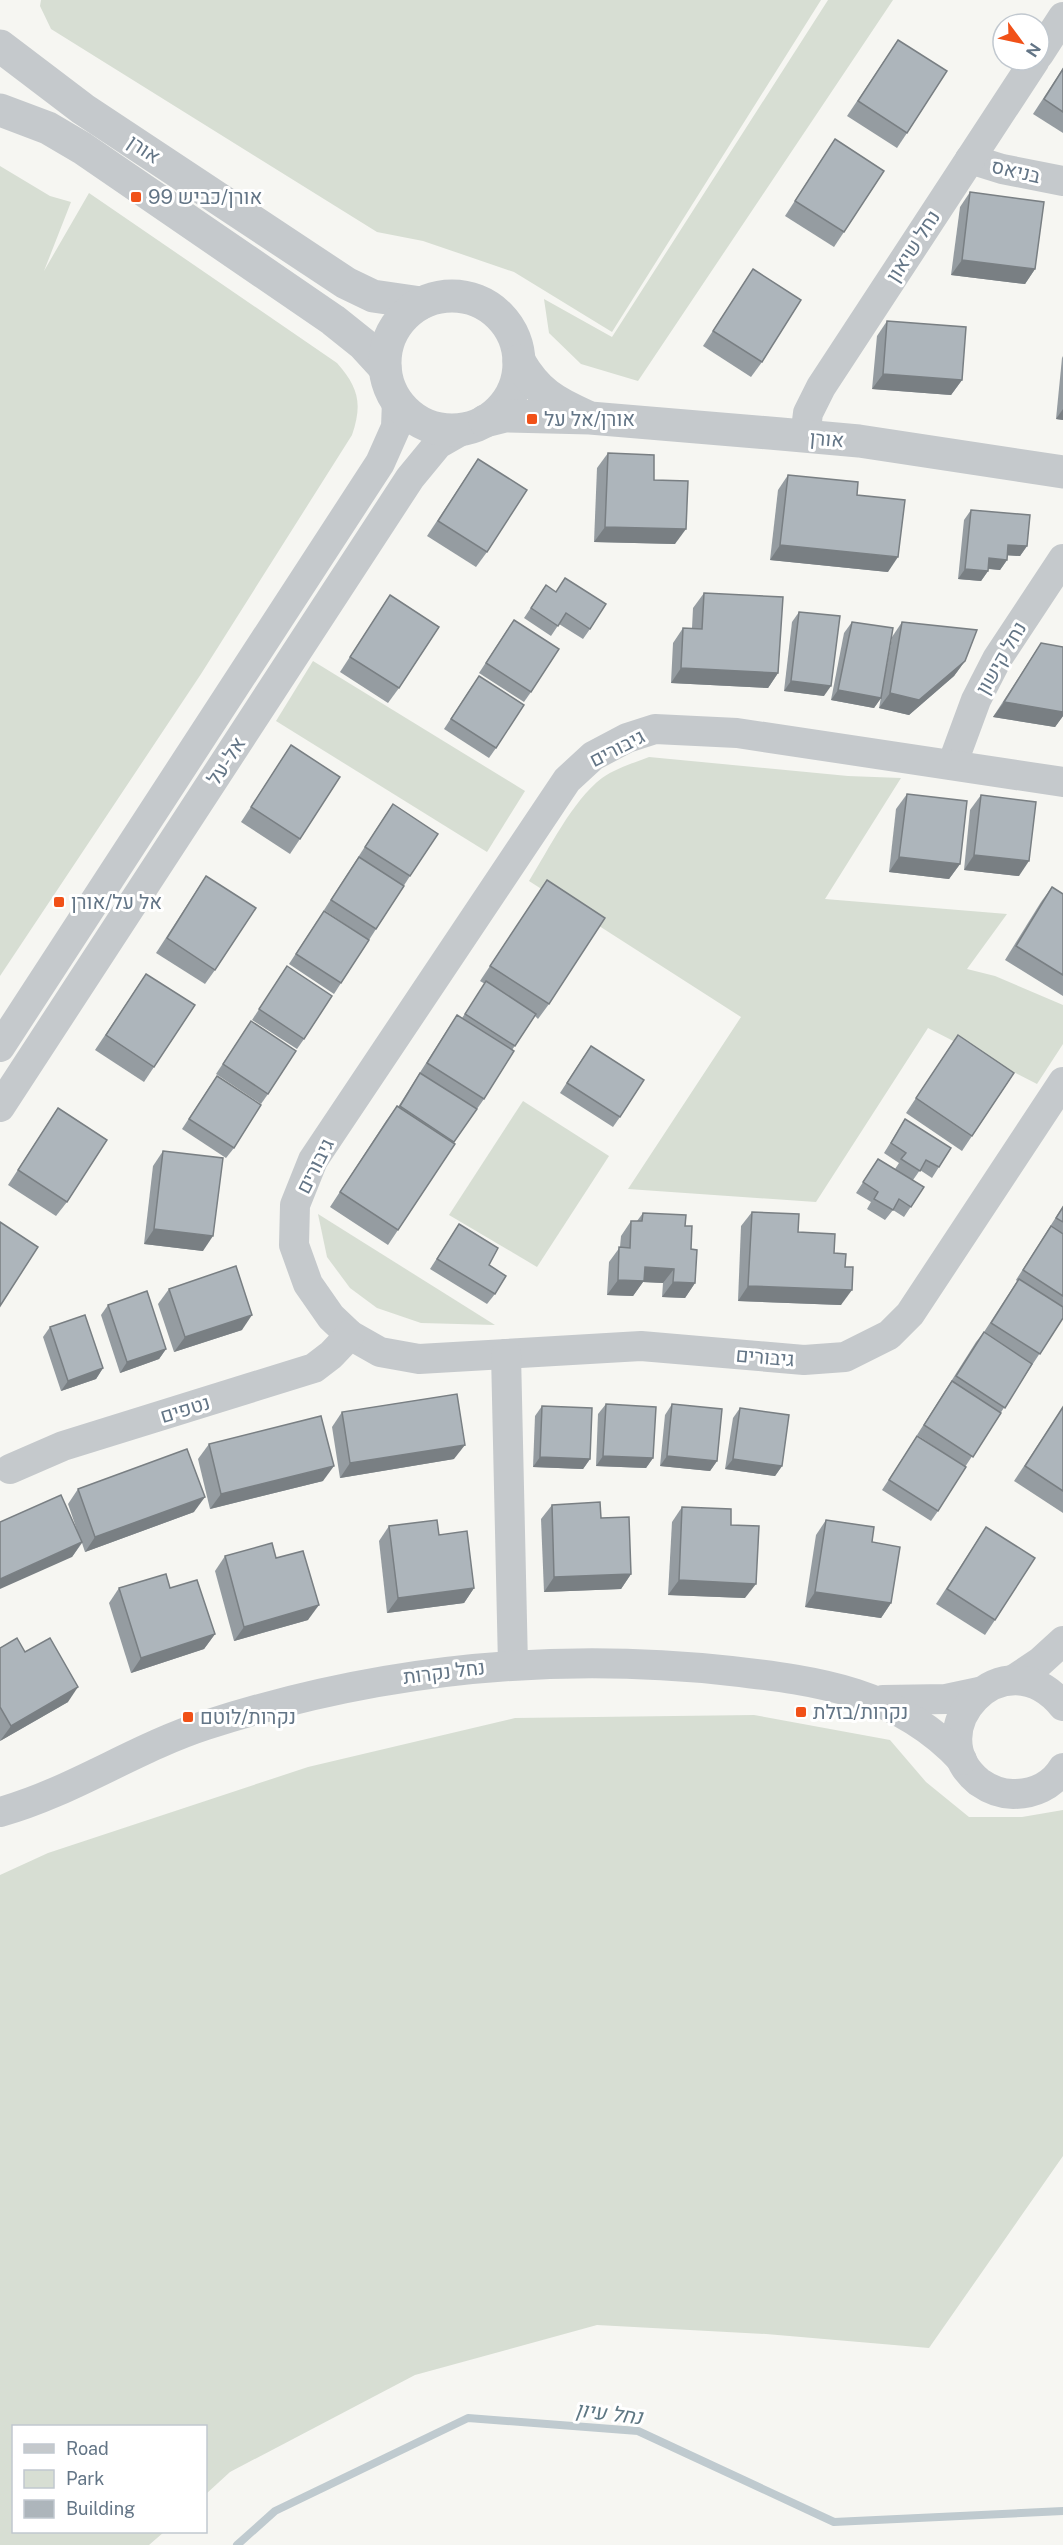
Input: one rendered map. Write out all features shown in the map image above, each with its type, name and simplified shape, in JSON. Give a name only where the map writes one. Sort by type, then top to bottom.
[{"type":"street","points":[[1051,36],[1063,17]]},
{"type":"street","name":"אורן","points":[[0,46],[83,109],[346,283],[373,296],[421,303]]},
{"type":"street","name":"נחל שיאון","points":[[805,437],[808,413],[821,387],[1027,72]]},
{"type":"street","name":"אורן","points":[[0,110],[48,128],[91,155],[333,320],[363,344],[385,368]]},
{"type":"street","name":"בניאס","points":[[970,159],[1002,169],[1063,181]]},
{"type":"street","points":[[442,296],[465,297],[486,304],[503,319],[515,338],[519,361],[516,383],[510,397],[500,409],[475,425],[450,430],[435,428],[408,413],[397,401],[389,385],[385,368],[386,350],[392,333],[403,317],[421,303],[442,296]]},
{"type":"street","name":"אורן","points":[[519,361],[535,385],[552,399],[590,418]]},
{"type":"street","name":"אל-על","points":[[0,1047],[380,464],[396,427],[397,401]]},
{"type":"street","name":"אורן","points":[[475,425],[505,416],[590,418],[890,446],[1063,472]]},
{"type":"street","name":"אל-על","points":[[0,1107],[410,478],[438,444],[475,425]]},
{"type":"street","name":"נחל קישון","points":[[952,765],[976,700],[997,658],[1063,559]]},
{"type":"street","name":"גיבורים","points":[[1063,782],[737,733],[655,729],[627,738],[593,756],[567,780],[313,1160],[295,1205],[294,1245],[308,1284],[331,1317],[350,1335],[380,1352],[419,1359],[641,1346],[804,1360],[845,1357],[889,1335],[910,1314],[1063,1082]]},
{"type":"street","name":"נטפים","points":[[10,1469],[63,1446],[314,1368],[331,1355],[350,1335]]},
{"type":"street","points":[[506,1354],[513,1665]]},
{"type":"street","points":[[1013,1680],[1040,1662],[1063,1641]]},
{"type":"street","name":"נחל נקרות","points":[[0,1812],[31,1803],[203,1726],[296,1699],[393,1678],[513,1665],[581,1662],[670,1664],[771,1676],[877,1699],[946,1699],[979,1692],[995,1683],[1013,1680]]},
{"type":"street","points":[[1013,1680],[1030,1682],[1043,1687],[1053,1694],[1063,1706]]},
{"type":"street","points":[[962,1760],[958,1741],[960,1721],[967,1705],[979,1692]]},
{"type":"street","name":"נחל נקרות","points":[[877,1699],[909,1716],[935,1734],[962,1760],[972,1776],[988,1788],[1006,1794],[1025,1794],[1057,1780]]},
{"type":"street","name":"נחל נקרות","points":[[0,1826],[31,1803]]},
{"type":"green space","points":[[41,0],[821,0],[612,332],[514,272],[423,241],[377,232],[51,29],[40,6]]},
{"type":"green space","points":[[828,0],[893,0],[638,381],[581,364],[549,333],[544,299],[612,337]]},
{"type":"green space","points":[[0,166],[50,196],[71,202],[44,271],[89,193],[337,363],[350,380],[358,404],[352,435],[201,674],[0,976]]},
{"type":"green space","points":[[313,661],[525,791],[487,852],[276,721]]},
{"type":"green space","points":[[649,757],[848,776],[901,778],[825,899],[1007,914],[967,969],[995,976],[1063,1005],[1063,1044],[1037,1084],[928,1028],[816,1202],[628,1189],[741,1017],[529,881],[571,812],[591,788],[613,771]]},
{"type":"green space","points":[[523,1101],[609,1156],[537,1267],[449,1215]]},
{"type":"green space","points":[[318,1214],[495,1325],[421,1323],[377,1308],[350,1288],[327,1257]]},
{"type":"green space","points":[[754,1715],[890,1740],[926,1782],[969,1817],[1022,1817],[1063,1810],[1063,2156],[929,2348],[766,2334],[597,2325],[415,2375],[230,2472],[207,2493],[207,2425],[12,2425],[12,2533],[163,2533],[149,2545],[0,2545],[0,1875],[48,1853],[308,1767],[515,1718]]},
{"type":"building","points":[[898,40],[947,71],[907,133],[858,101]]},
{"type":"building","points":[[1063,69],[1063,112],[1044,99]]},
{"type":"building","points":[[835,139],[884,171],[844,232],[795,201]]},
{"type":"building","points":[[970,192],[1044,202],[1035,269],[962,260]]},
{"type":"building","points":[[753,269],[801,300],[762,362],[713,331]]},
{"type":"building","points":[[887,321],[966,327],[962,380],[883,374]]},
{"type":"building","points":[[608,453],[654,455],[654,480],[688,481],[686,529],[605,527]]},
{"type":"building","points":[[478,459],[527,490],[487,552],[438,521]]},
{"type":"building","points":[[788,475],[858,482],[857,495],[905,500],[898,557],[780,545]]},
{"type":"building","points":[[971,510],[1030,515],[1027,546],[1008,545],[1007,560],[989,558],[988,571],[965,569]]},
{"type":"building","points":[[565,578],[606,604],[590,629],[566,613],[558,626],[531,608],[546,585],[556,592]]},
{"type":"building","points":[[704,593],[783,597],[778,673],[681,668],[683,628],[702,629]]},
{"type":"building","points":[[390,595],[439,627],[399,688],[350,657]]},
{"type":"building","points":[[799,612],[840,616],[831,686],[791,681]]},
{"type":"building","points":[[514,620],[559,649],[531,692],[486,663]]},
{"type":"building","points":[[852,622],[893,628],[881,698],[838,690]]},
{"type":"building","points":[[902,622],[977,630],[965,661],[919,700],[890,693]]},
{"type":"building","points":[[1041,643],[1063,647],[1063,712],[1004,702]]},
{"type":"building","points":[[479,676],[524,705],[496,748],[451,719]]},
{"type":"building","points":[[291,745],[340,777],[300,839],[251,807]]},
{"type":"building","points":[[907,794],[967,801],[960,864],[899,857]]},
{"type":"building","points":[[981,795],[1036,802],[1029,861],[974,855]]},
{"type":"building","points":[[393,804],[438,834],[410,876],[365,847]]},
{"type":"building","points":[[359,857],[404,886],[376,929],[331,900]]},
{"type":"building","points":[[206,876],[256,908],[215,970],[167,938]]},
{"type":"building","points":[[547,880],[605,918],[549,1004],[490,966]]},
{"type":"building","points":[[1052,887],[1063,894],[1063,975],[1016,946]]},
{"type":"building","points":[[324,911],[369,940],[341,983],[296,954]]},
{"type":"building","points":[[287,966],[332,996],[304,1039],[259,1009]]},
{"type":"building","points":[[146,974],[195,1005],[154,1067],[106,1035]]},
{"type":"building","points":[[486,981],[536,1014],[515,1046],[465,1014]]},
{"type":"building","points":[[457,1015],[514,1051],[484,1099],[427,1063]]},
{"type":"building","points":[[251,1021],[296,1051],[268,1094],[223,1064]]},
{"type":"building","points":[[958,1035],[1014,1073],[972,1136],[916,1098]]},
{"type":"building","points":[[591,1046],[644,1080],[620,1117],[567,1083]]},
{"type":"building","points":[[420,1073],[477,1109],[454,1142],[400,1106]]},
{"type":"building","points":[[217,1076],[261,1105],[234,1148],[189,1119]]},
{"type":"building","points":[[397,1106],[455,1144],[398,1230],[340,1192]]},
{"type":"building","points":[[58,1108],[107,1140],[67,1202],[18,1170]]},
{"type":"building","points":[[905,1119],[951,1148],[939,1167],[926,1160],[920,1171],[901,1159],[906,1153],[891,1143]]},
{"type":"building","points":[[163,1151],[223,1158],[213,1236],[154,1229]]},
{"type":"building","points":[[878,1159],[924,1187],[911,1207],[899,1199],[893,1210],[874,1199],[878,1192],[863,1182]]},
{"type":"building","points":[[1063,1207],[1063,1222],[1056,1218]]},
{"type":"building","points":[[752,1212],[799,1214],[798,1232],[835,1234],[834,1253],[846,1254],[845,1267],[853,1267],[852,1290],[748,1286]]},
{"type":"building","points":[[643,1213],[686,1215],[685,1226],[692,1226],[691,1249],[697,1250],[695,1283],[673,1282],[674,1269],[645,1267],[644,1281],[618,1280],[619,1247],[630,1248],[631,1221],[642,1221]]},
{"type":"building","points":[[0,1222],[38,1247],[0,1306]]},
{"type":"building","points":[[459,1224],[498,1248],[489,1265],[506,1276],[495,1294],[437,1259]]},
{"type":"building","points":[[1051,1226],[1063,1234],[1063,1296],[1023,1270]]},
{"type":"building","points":[[236,1266],[252,1315],[185,1337],[169,1289]]},
{"type":"building","points":[[1019,1279],[1063,1307],[1063,1318],[1040,1354],[991,1323]]},
{"type":"building","points":[[147,1291],[166,1349],[127,1362],[108,1305]]},
{"type":"building","points":[[85,1315],[103,1368],[68,1381],[50,1327]]},
{"type":"building","points":[[984,1332],[1032,1364],[1005,1408],[956,1376]]},
{"type":"building","points":[[952,1381],[1001,1413],[973,1457],[924,1425]]},
{"type":"building","points":[[457,1394],[465,1445],[350,1463],[342,1412]]},
{"type":"building","points":[[606,1404],[656,1407],[653,1458],[603,1456]]},
{"type":"building","points":[[672,1404],[722,1409],[717,1461],[667,1456]]},
{"type":"building","points":[[542,1406],[592,1408],[590,1459],[540,1457]]},
{"type":"building","points":[[1063,1407],[1063,1491],[1025,1466]]},
{"type":"building","points":[[740,1408],[789,1415],[782,1466],[733,1459]]},
{"type":"building","points":[[321,1416],[334,1466],[221,1494],[209,1444]]},
{"type":"building","points":[[917,1436],[966,1467],[938,1511],[889,1480]]},
{"type":"building","points":[[187,1449],[205,1497],[95,1537],[78,1489]]},
{"type":"building","points":[[61,1495],[82,1542],[0,1579],[0,1522]]},
{"type":"building","points":[[600,1502],[601,1518],[629,1517],[631,1574],[554,1577],[552,1505]]},
{"type":"building","points":[[682,1507],[731,1509],[731,1525],[759,1526],[756,1584],[679,1580]]},
{"type":"building","points":[[437,1520],[439,1535],[467,1531],[474,1588],[398,1598],[389,1526]]},
{"type":"building","points":[[826,1520],[874,1527],[872,1542],[900,1547],[891,1603],[815,1592]]},
{"type":"building","points":[[986,1527],[1035,1558],[995,1620],[947,1589]]},
{"type":"building","points":[[272,1543],[276,1558],[303,1551],[319,1605],[244,1627],[225,1556]]},
{"type":"building","points":[[166,1574],[170,1588],[197,1580],[215,1634],[141,1658],[119,1588]]},
{"type":"building","points":[[17,1638],[25,1652],[50,1638],[78,1687],[11,1726],[0,1707],[0,1648]]},
{"type":"waterway","name":"נחל עיון","points":[[237,2545],[275,2511],[468,2418],[638,2431],[834,2522],[1063,2511]]},
{"type":"place","name":"אורן/כביש 99","points":[[136,197]]},
{"type":"place","name":"אורן/אל על","points":[[532,419]]},
{"type":"place","name":"אל על/אורן","points":[[59,902]]},
{"type":"place","name":"נקרות/בזלת","points":[[801,1712]]},
{"type":"place","name":"נקרות/לוטם","points":[[188,1717]]}]
